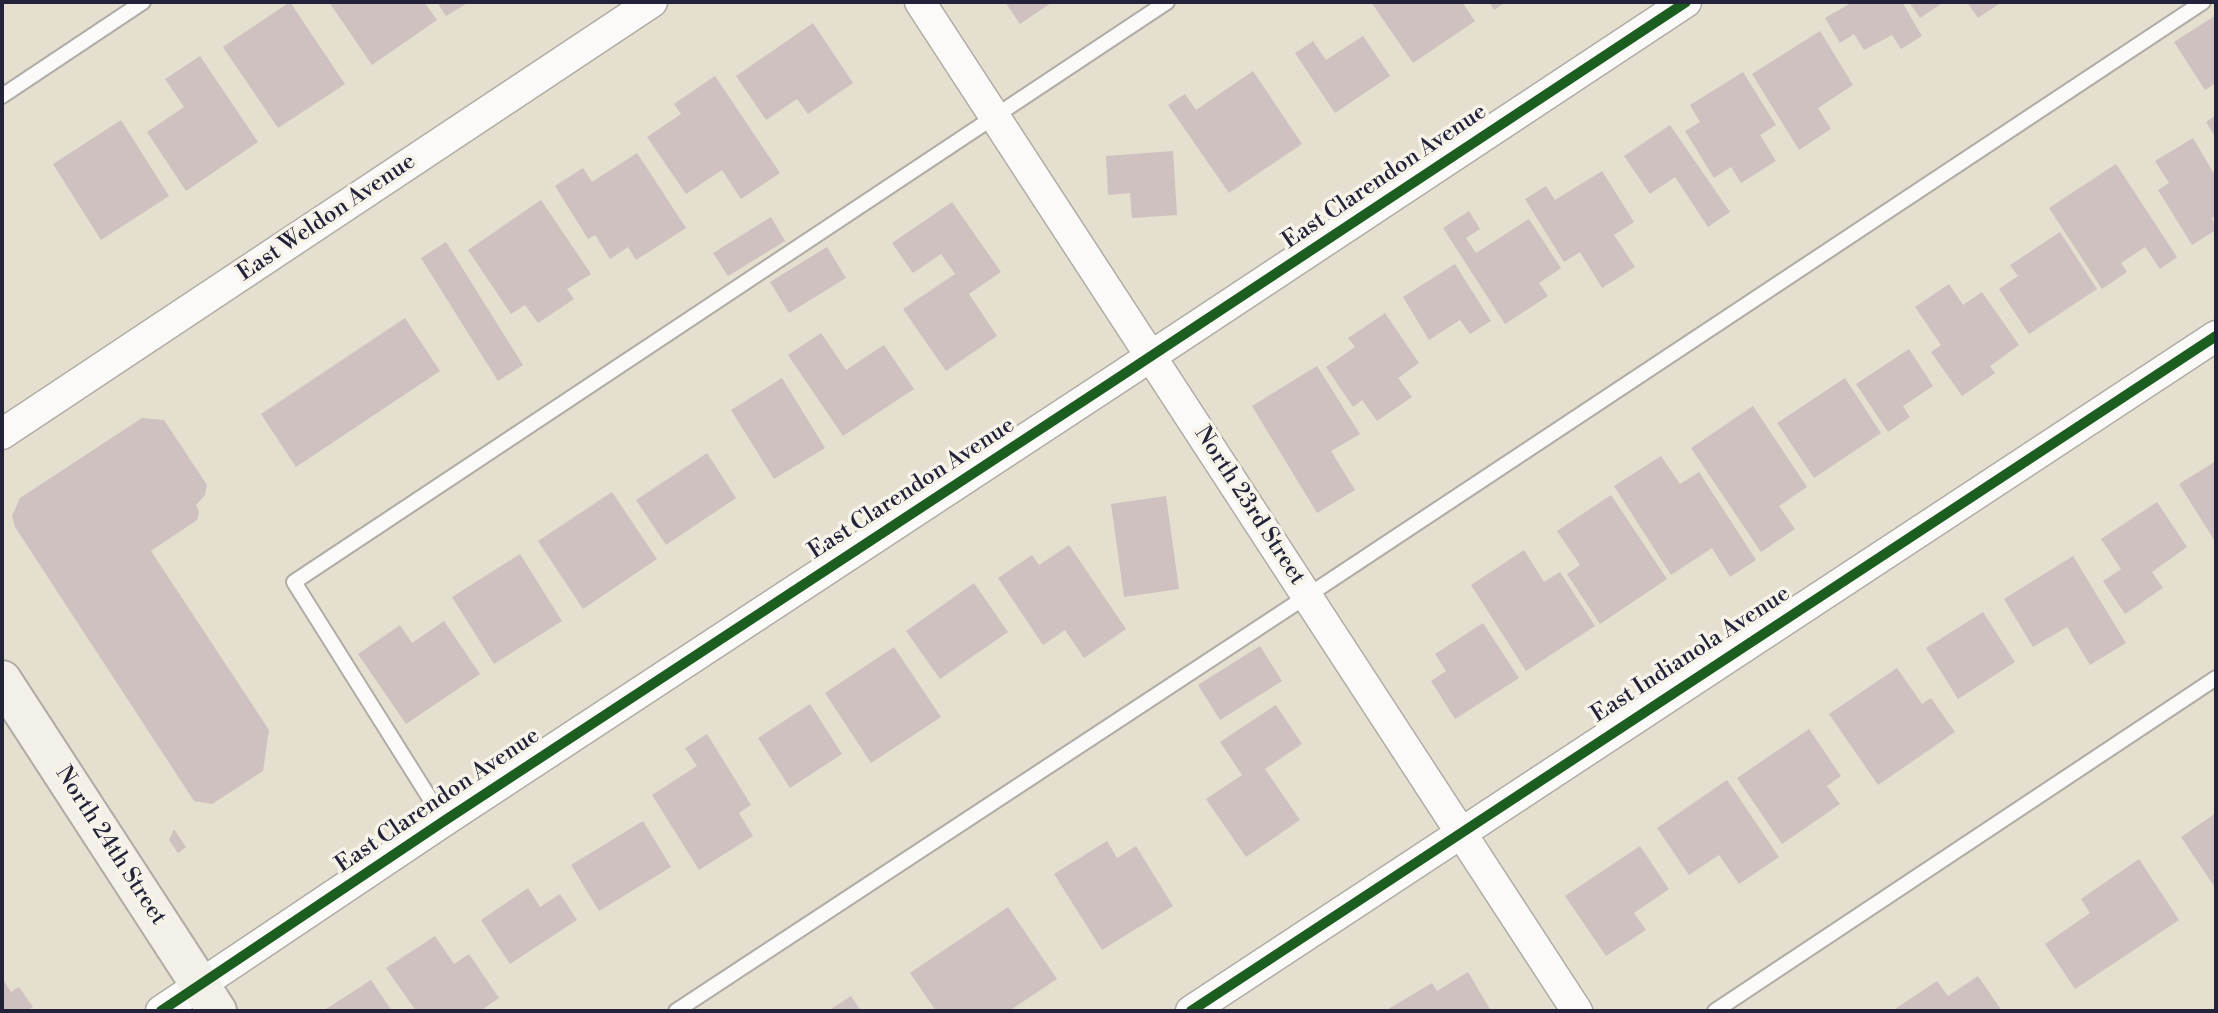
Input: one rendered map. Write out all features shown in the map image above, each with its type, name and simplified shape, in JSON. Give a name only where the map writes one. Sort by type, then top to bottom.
[{"type":"main road","name":"North 24th Street","points":[[5,694],[209,998]]},
{"type":"street","name":"East Weldon Avenue","points":[[2,434],[652,2]]},
{"type":"street","name":"North 23rd Street","points":[[920,2],[1577,1011]]},
{"type":"street","name":"East Clarendon Avenue","points":[[161,1011],[209,998],[444,821],[1686,2]]},
{"type":"street","name":"East Indianola Avenue","points":[[1191,1011],[2216,337]]},
{"type":"lane","points":[[2,96],[143,2]]},
{"type":"lane","points":[[444,821],[294,582],[1167,2]]},
{"type":"lane","points":[[676,1011],[2203,2]]},
{"type":"lane","points":[[1715,1011],[2216,678]]},
{"type":"building","points":[[290,2],[345,84],[278,128],[223,47]]},
{"type":"building","points":[[329,2],[424,2],[437,20],[372,65]]},
{"type":"building","points":[[437,2],[469,2],[446,16]]},
{"type":"building","points":[[1005,2],[1050,2],[1051,3],[1020,24]]},
{"type":"building","points":[[1371,2],[1462,2],[1475,21],[1413,63]]},
{"type":"building","points":[[1489,2],[1506,2],[1494,10]]},
{"type":"building","points":[[1853,2],[1902,2],[1922,36],[1901,49],[1892,35],[1864,50],[1854,34],[1840,43],[1825,18]]},
{"type":"building","points":[[1909,2],[1944,2],[1920,18]]},
{"type":"building","points":[[1967,2],[2002,2],[1978,18]]},
{"type":"building","points":[[2216,15],[2216,83],[2205,90],[2174,42]]},
{"type":"building","points":[[813,23],[853,83],[808,114],[797,99],[766,120],[736,76]]},
{"type":"building","points":[[1820,31],[1853,85],[1818,108],[1831,129],[1799,150],[1752,74]]},
{"type":"building","points":[[1363,36],[1390,76],[1335,113],[1295,53],[1313,41],[1326,60]]},
{"type":"building","points":[[200,56],[258,142],[186,191],[147,132],[184,107],[165,79]]},
{"type":"building","points":[[1253,71],[1302,144],[1229,193],[1168,105],[1185,94],[1196,110]]},
{"type":"building","points":[[1743,72],[1776,125],[1760,135],[1776,161],[1741,183],[1731,167],[1714,178],[1685,131],[1700,122],[1690,105]]},
{"type":"building","points":[[715,76],[780,173],[741,199],[722,170],[686,194],[647,137],[681,114],[674,104]]},
{"type":"building","points":[[2216,115],[2216,138],[2206,122]]},
{"type":"building","points":[[121,120],[169,196],[101,240],[53,164]]},
{"type":"building","points":[[1670,125],[1730,212],[1708,227],[1675,177],[1650,194],[1624,156]]},
{"type":"building","points":[[2193,138],[2216,177],[2216,216],[2212,218],[2216,230],[2192,245],[2158,190],[2169,183],[2155,161]]},
{"type":"building","points":[[1173,151],[1177,215],[1132,218],[1130,193],[1108,195],[1106,156]]},
{"type":"building","points":[[637,153],[686,228],[636,260],[628,247],[610,259],[595,235],[588,239],[555,186],[583,168],[592,182]]},
{"type":"building","points":[[2116,164],[2177,257],[2160,269],[2145,247],[2121,263],[2127,272],[2102,289],[2049,208]]},
{"type":"building","points":[[1602,171],[1634,222],[1614,235],[1635,267],[1602,288],[1580,252],[1564,262],[1525,199],[1546,186],[1555,200]]},
{"type":"building","points":[[541,200],[591,274],[567,289],[574,299],[538,323],[525,305],[511,314],[468,250]]},
{"type":"building","points":[[952,202],[1001,272],[969,294],[997,336],[946,371],[903,309],[955,274],[941,254],[913,273],[892,243]]},
{"type":"building","points":[[1469,211],[1480,229],[1466,238],[1476,253],[1529,219],[1561,268],[1539,283],[1548,296],[1505,324],[1443,228]]},
{"type":"building","points":[[771,217],[785,241],[728,276],[713,253]]},
{"type":"building","points":[[2060,232],[2097,289],[2029,334],[1999,289],[2018,276],[2010,265]]},
{"type":"building","points":[[446,242],[523,365],[498,381],[421,258]]},
{"type":"building","points":[[827,247],[846,278],[789,313],[770,282]]},
{"type":"building","points":[[1455,264],[1491,321],[1470,334],[1460,320],[1429,340],[1403,297]]},
{"type":"building","points":[[1949,284],[1963,305],[1982,292],[2019,345],[1990,366],[1995,373],[1962,396],[1931,352],[1941,345],[1915,307]]},
{"type":"building","points":[[1385,313],[1419,363],[1398,378],[1412,397],[1377,421],[1362,400],[1353,407],[1326,367],[1355,347],[1348,338]]},
{"type":"building","points":[[405,318],[440,371],[296,467],[261,414]]},
{"type":"building","points":[[821,333],[846,370],[884,345],[914,389],[843,436],[788,355]]},
{"type":"building","points":[[1909,349],[1933,386],[1903,406],[1910,417],[1888,432],[1856,384]]},
{"type":"building","points":[[1317,366],[1360,434],[1331,451],[1355,490],[1317,513],[1252,406]]},
{"type":"building","points":[[782,378],[825,448],[774,479],[731,410]]},
{"type":"building","points":[[1845,378],[1881,433],[1814,478],[1777,423]]},
{"type":"building","points":[[1753,406],[1807,487],[1779,506],[1795,529],[1761,552],[1691,448]]},
{"type":"building","points":[[142,418],[164,420],[207,485],[205,495],[196,505],[199,512],[197,520],[151,551],[269,730],[263,771],[212,804],[194,801],[15,527],[12,516],[20,498]]},
{"type":"building","points":[[707,453],[736,498],[666,545],[636,500]]},
{"type":"building","points":[[1661,456],[1680,484],[1699,472],[1756,560],[1730,577],[1712,548],[1671,575],[1614,486]]},
{"type":"building","points":[[2216,461],[2216,543],[2179,484]]},
{"type":"building","points":[[612,492],[657,559],[583,609],[538,541]]},
{"type":"building","points":[[1611,495],[1667,579],[1600,624],[1567,574],[1580,565],[1557,531]]},
{"type":"building","points":[[1166,496],[1179,589],[1124,597],[1111,504]]},
{"type":"building","points":[[2157,502],[2187,547],[2152,572],[2163,588],[2125,614],[2103,581],[2121,569],[2101,539]]},
{"type":"building","points":[[1069,545],[1126,629],[1084,658],[1065,630],[1043,645],[998,578],[1032,555],[1039,565]]},
{"type":"building","points":[[1524,550],[1544,582],[1560,572],[1595,626],[1526,671],[1471,585]]},
{"type":"building","points":[[520,554],[562,621],[494,664],[452,597]]},
{"type":"building","points":[[2073,556],[2126,643],[2090,665],[2067,627],[2033,647],[2004,599]]},
{"type":"building","points":[[974,583],[1008,632],[940,679],[906,631]]},
{"type":"building","points":[[1983,612],[2015,662],[1958,699],[1926,648]]},
{"type":"building","points":[[444,621],[480,674],[406,724],[358,654],[400,625],[412,643]]},
{"type":"building","points":[[1483,623],[1519,678],[1455,719],[1431,681],[1446,671],[1435,654]]},
{"type":"building","points":[[1260,646],[1282,681],[1220,720],[1198,685]]},
{"type":"building","points":[[894,647],[941,717],[871,763],[825,693]]},
{"type":"building","points":[[1897,668],[1922,704],[1931,698],[1955,732],[1878,785],[1829,714]]},
{"type":"building","points":[[810,704],[842,754],[790,788],[758,738]]},
{"type":"building","points":[[1276,705],[1302,744],[1265,769],[1300,820],[1246,857],[1206,799],[1242,775],[1220,742]]},
{"type":"building","points":[[1809,729],[1841,776],[1827,786],[1840,804],[1782,844],[1737,778]]},
{"type":"building","points":[[707,734],[751,805],[739,813],[753,836],[699,870],[652,795],[697,766],[685,748]]},
{"type":"building","points":[[1727,780],[1779,857],[1739,884],[1719,855],[1689,875],[1657,828]]},
{"type":"building","points":[[2216,813],[2216,889],[2181,837]]},
{"type":"building","points":[[643,821],[671,867],[599,911],[571,865]]},
{"type":"building","points":[[174,829],[186,847],[178,853],[169,840]]},
{"type":"building","points":[[1107,841],[1117,858],[1136,846],[1173,906],[1102,950],[1054,874]]},
{"type":"building","points":[[1640,846],[1669,889],[1634,913],[1646,930],[1606,956],[1565,896]]},
{"type":"building","points":[[2139,859],[2179,920],[2075,989],[2045,944],[2090,913],[2081,899]]},
{"type":"building","points":[[528,888],[540,907],[560,894],[577,920],[510,964],[481,920]]},
{"type":"building","points":[[1008,907],[1057,979],[1009,1011],[936,1011],[910,973]]},
{"type":"building","points":[[435,936],[454,964],[469,954],[499,998],[480,1011],[416,1011],[386,968]]},
{"type":"building","points":[[1468,972],[1491,1011],[1385,1011],[1432,983],[1437,991]]},
{"type":"building","points":[[1978,976],[2002,1011],[1892,1011],[1937,981],[1948,996]]},
{"type":"building","points":[[2,978],[11,992],[19,987],[33,1007],[26,1011],[2,1011]]},
{"type":"building","points":[[371,980],[392,1011],[323,1011]]},
{"type":"building","points":[[851,996],[861,1011],[828,1011]]},
{"type":"cycle path","points":[[161,1011],[444,821],[1686,2]]},
{"type":"cycle path","points":[[1191,1011],[2216,336]]}]
